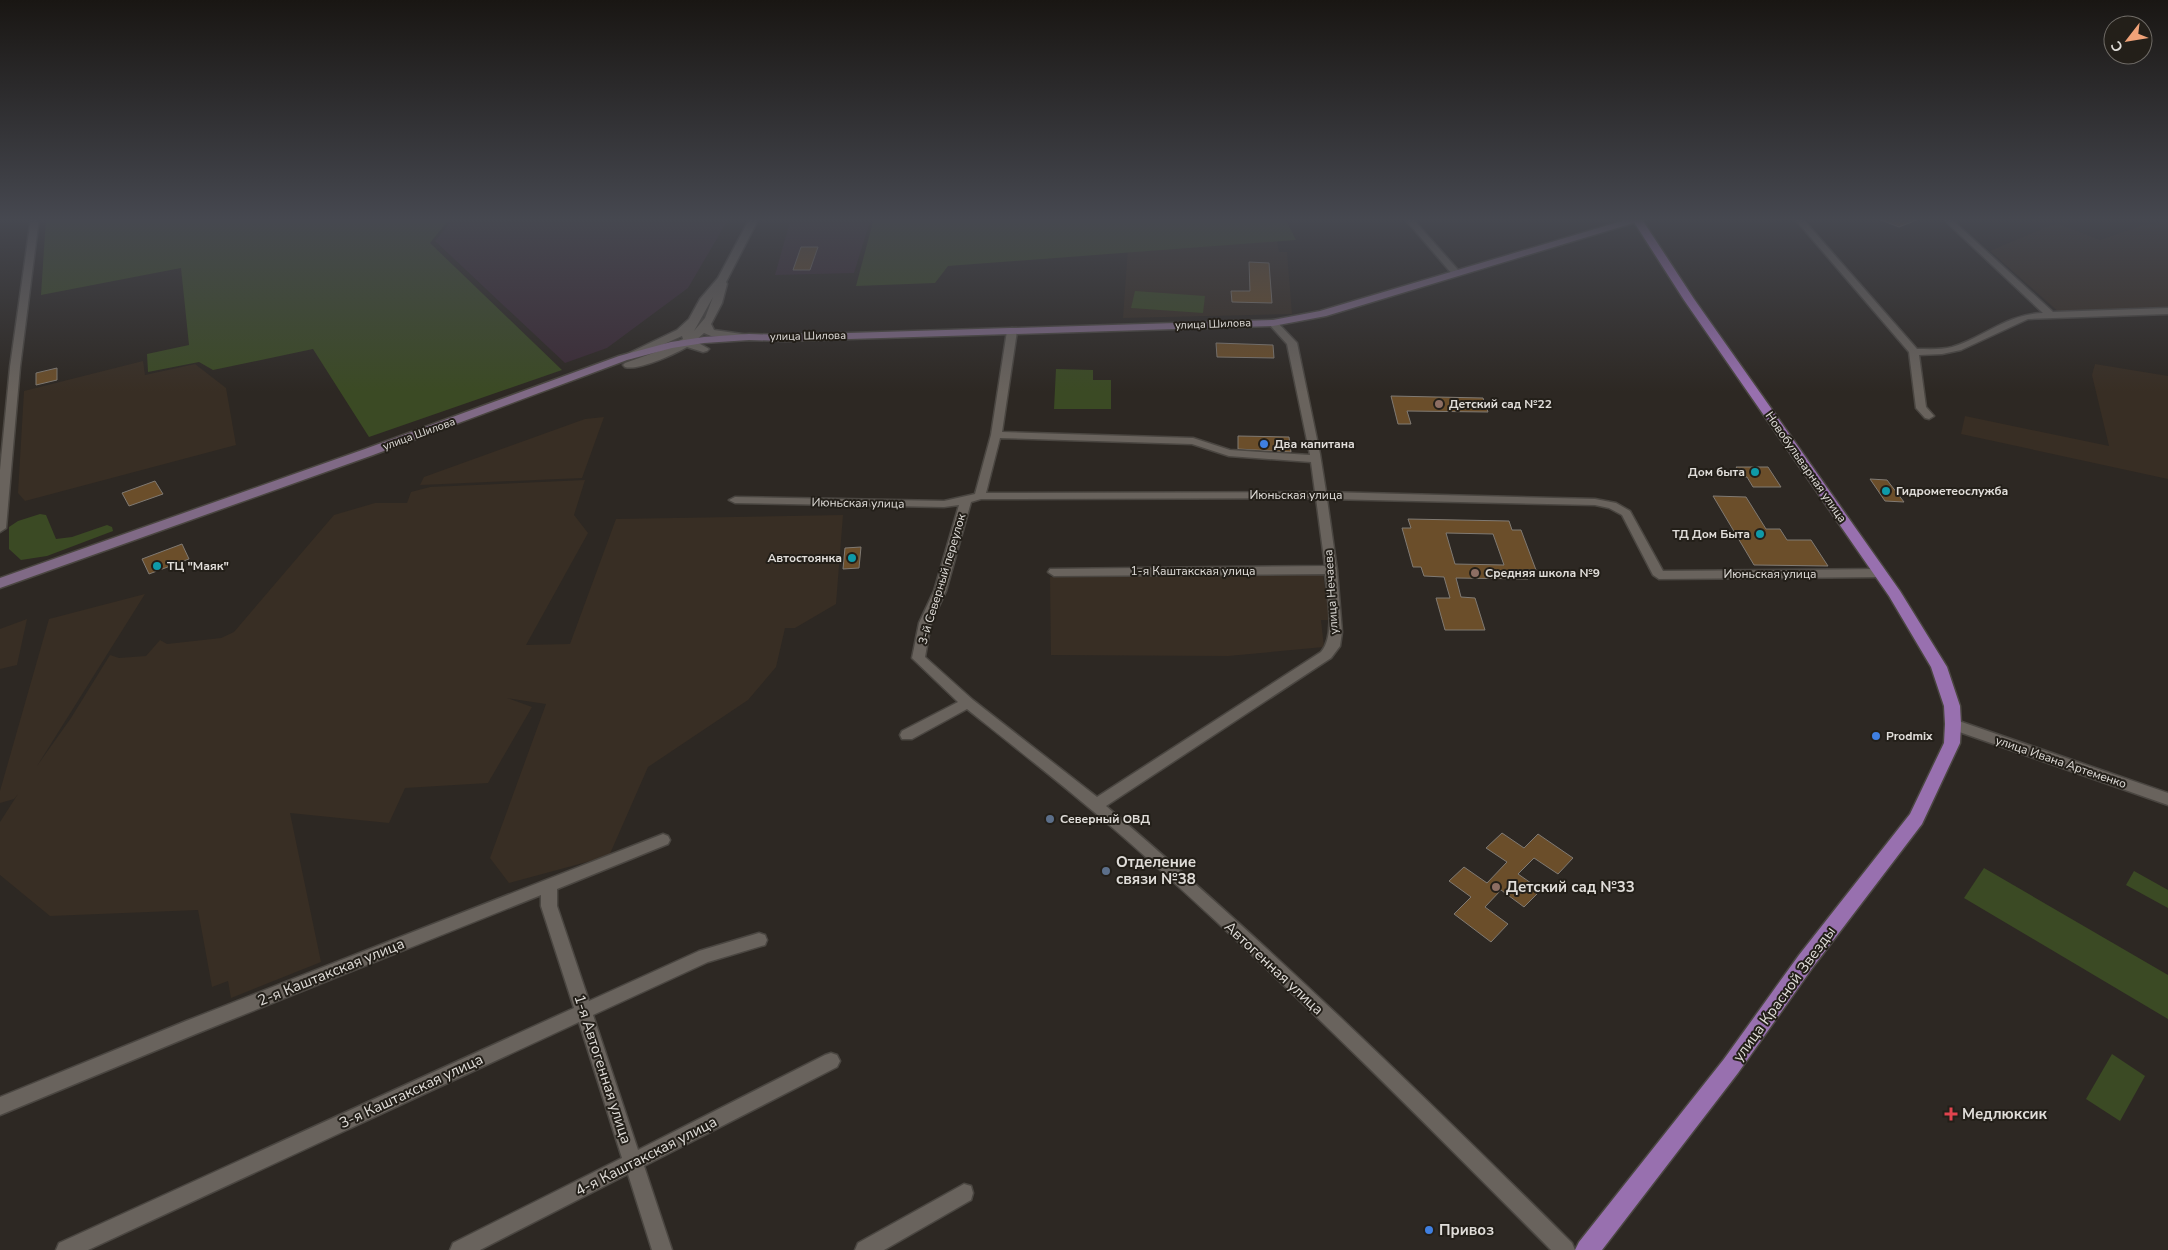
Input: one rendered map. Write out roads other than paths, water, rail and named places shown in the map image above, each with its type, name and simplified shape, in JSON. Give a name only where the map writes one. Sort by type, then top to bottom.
[{"type":"main road","name":"улица Шилова","points":[[0,583],[567,380],[688,342],[749,337],[784,338],[1273,323],[1322,314],[1445,276]]},
{"type":"main road","name":"Новобульварная улица","points":[[1674,276],[1920,632],[1940,667],[1952,706],[1953,724]]},
{"type":"main road","points":[[626,362],[784,338]]},
{"type":"main road","name":"улица Красной Звезды","points":[[1587,1250],[1731,1066],[1806,961],[1916,819],[1952,743],[1953,724]]},
{"type":"street","points":[[0,528],[14,367],[27,276]]},
{"type":"street","points":[[1848,276],[1914,352],[1922,408],[1929,416]]},
{"type":"street","points":[[2009,276],[2052,316]]},
{"type":"street","points":[[703,349],[696,348],[688,342],[686,334],[704,301],[723,279]]},
{"type":"street","points":[[688,342],[700,333],[706,324],[720,296],[723,279]]},
{"type":"street","points":[[1914,352],[1938,352],[1957,348],[2014,320],[2027,316],[2168,310]]},
{"type":"street","points":[[626,362],[681,332],[693,321]]},
{"type":"street","name":"улица Нечаева","points":[[1096,805],[1326,655],[1334,646],[1336,632],[1331,570],[1315,459],[1292,343],[1273,323]]},
{"type":"street","points":[[706,324],[711,334],[749,337]]},
{"type":"street","points":[[980,496],[996,435],[1012,330]]},
{"type":"street","points":[[996,435],[1193,441],[1228,453],[1315,459]]},
{"type":"street","name":"Июньская улица","points":[[735,500],[944,504],[980,496],[1320,495],[1595,502],[1612,505],[1626,513],[1659,575],[1881,573]]},
{"type":"street","name":"3-й Северный переулок","points":[[918,658],[926,623],[940,591],[966,500]]},
{"type":"street","name":"1-я Каштакская улица","points":[[1054,572],[1331,570]]},
{"type":"street","name":"Автогенная улица","points":[[918,658],[968,703],[1096,805],[1164,864],[1404,1089],[1565,1250]]},
{"type":"street","points":[[907,735],[968,703]]},
{"type":"street","name":"улица Ивана Артеменко","points":[[1953,724],[2168,800]]},
{"type":"street","name":"2-я Каштакская улица","points":[[0,1106],[663,840]]},
{"type":"street","name":"1-я Автогенная улица","points":[[549,886],[549,906],[662,1250]]},
{"type":"street","name":"3-я Каштакская улица","points":[[66,1250],[705,956],[759,940]]},
{"type":"street","name":"4-я Каштакская улица","points":[[460,1250],[831,1061]]},
{"type":"street","points":[[865,1250],[964,1193]]},
{"type":"place","name":"Детский сад №22","points":[[1439,404]]},
{"type":"place","name":"Два капитана","points":[[1264,444]]},
{"type":"place","name":"Дом быта","points":[[1755,472]]},
{"type":"place","name":"Гидрометеослужба","points":[[1886,491]]},
{"type":"place","name":"ТД Дом Быта","points":[[1760,534]]},
{"type":"place","name":"Автостоянка","points":[[852,558]]},
{"type":"place","name":"ТЦ \"Маяк\"","points":[[157,566]]},
{"type":"place","name":"Средняя школа №9","points":[[1475,573]]},
{"type":"place","name":"Prodmix","points":[[1876,736]]},
{"type":"place","name":"Северный ОВД","points":[[1050,819]]},
{"type":"place","name":"Отделение связи №38","points":[[1106,871]]},
{"type":"place","name":"Детский сад №33","points":[[1496,887]]},
{"type":"place","name":"Медлюксик","points":[[1951,1114]]},
{"type":"place","name":"Привоз","points":[[1429,1230]]}]
